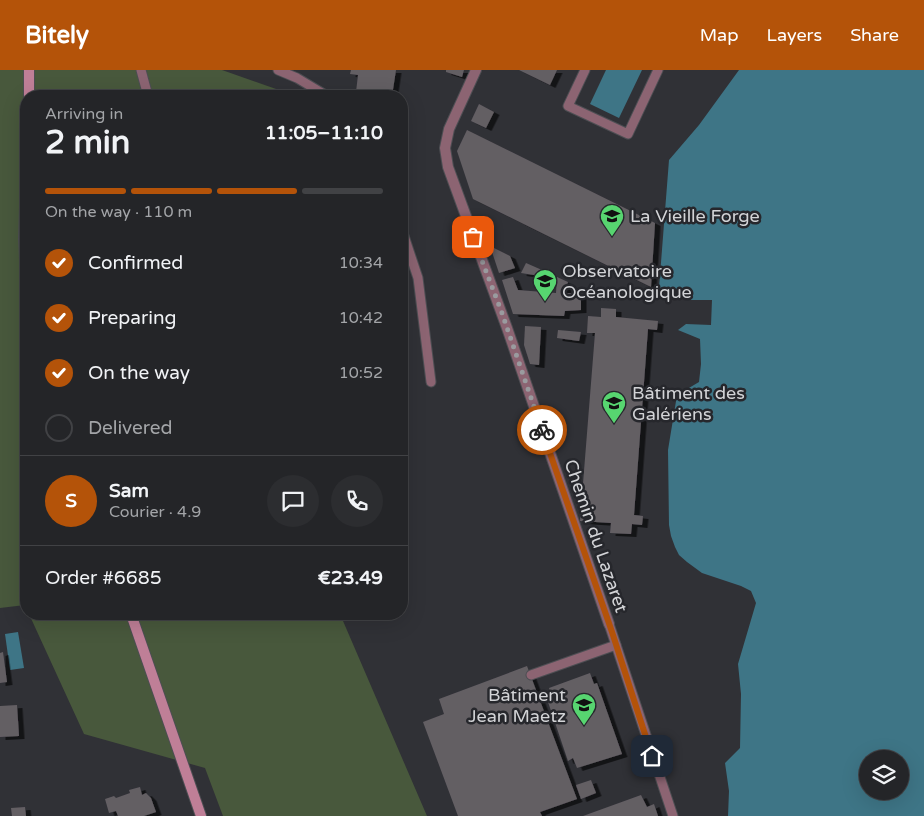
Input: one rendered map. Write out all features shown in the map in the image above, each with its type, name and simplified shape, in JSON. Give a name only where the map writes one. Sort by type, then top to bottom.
[{"type":"main road","points":[[29,70],[29,90]]},
{"type":"main road","points":[[133,620],[201,816]]},
{"type":"street","name":"Chemin du Lazaret","points":[[476,70],[449,129],[445,148],[448,167],[510,337],[609,624]]},
{"type":"lane","points":[[140,70],[146,90]]},
{"type":"lane","points":[[278,70],[318,90]]},
{"type":"lane","points":[[585,70],[568,106],[628,134],[658,70]]},
{"type":"lane","points":[[408,248],[418,278],[431,382]]},
{"type":"lane","name":"Chemin du Lazaret","points":[[609,624],[673,816]]},
{"type":"lane","points":[[531,675],[616,645]]},
{"type":"green space","points":[[0,70],[222,70],[279,90],[20,90],[20,606],[0,608]]},
{"type":"green space","points":[[32,620],[343,620],[427,816],[223,816],[205,768],[84,734]]},
{"type":"water","points":[[606,70],[642,70],[619,118],[590,104]]},
{"type":"water","points":[[739,70],[924,70],[924,816],[728,816],[729,791],[725,763],[740,748],[741,694],[738,664],[756,603],[751,591],[702,573],[687,562],[679,555],[671,536],[669,525],[668,450],[677,395],[699,382],[701,364],[700,339],[678,330],[686,324],[711,325],[712,300],[687,300],[675,290],[659,288],[669,160],[699,125]]},
{"type":"water","points":[[18,632],[24,668],[10,670],[5,634]]},
{"type":"building","points":[[351,70],[396,70],[393,90],[356,90],[358,75],[350,74]]},
{"type":"building","points":[[446,70],[464,70],[462,77],[446,72]]},
{"type":"building","points":[[519,70],[557,70],[550,85]]},
{"type":"building","points":[[479,104],[494,112],[486,128],[471,121]]},
{"type":"building","points":[[467,130],[655,223],[651,287],[473,199],[457,151]]},
{"type":"building","points":[[490,246],[510,256],[515,268],[499,273]]},
{"type":"building","points":[[526,263],[542,270],[540,276],[521,273]]},
{"type":"building","name":"Observatoire Océanologique","points":[[513,277],[518,290],[556,293],[557,277],[568,282],[565,293],[581,294],[581,310],[565,311],[564,316],[513,314],[502,280]]},
{"type":"building","name":"Bâtiment des Galériens","points":[[601,308],[616,309],[616,317],[658,321],[657,330],[648,329],[634,515],[643,516],[642,525],[632,524],[631,534],[610,533],[611,523],[580,521],[595,333],[587,333],[588,316],[601,317]]},
{"type":"building","points":[[525,326],[541,327],[539,365],[530,364],[524,345]]},
{"type":"building","points":[[558,330],[581,332],[579,341],[557,338]]},
{"type":"building","points":[[3,652],[7,682],[0,683],[0,653]]},
{"type":"building","points":[[527,666],[577,799],[540,812],[542,816],[458,816],[423,722],[444,714],[439,699]]},
{"type":"building","name":"Bâtiment Jean Maetz","points":[[590,673],[594,684],[597,683],[622,754],[577,768],[573,758],[568,761],[547,699],[552,697],[549,688]]},
{"type":"building","points":[[17,705],[19,736],[0,737],[0,706]]},
{"type":"building","points":[[591,780],[596,793],[581,799],[576,785]]},
{"type":"building","points":[[140,787],[142,795],[146,793],[151,798],[156,812],[144,816],[118,816],[116,811],[109,813],[105,799],[114,796],[116,798],[130,793],[129,790]]},
{"type":"building","points":[[641,795],[647,807],[654,804],[658,816],[583,816]]},
{"type":"building","points":[[25,807],[26,816],[12,816],[11,808]]},
{"type":"way so far","points":[[473,237],[502,313],[542,430]]},
{"type":"place","name":"La Vieille Forge","points":[[612,237]]},
{"type":"place","name":"Observatoire Océanologique","points":[[545,302]]},
{"type":"place","name":"Bâtiment des Galériens","points":[[614,424]]},
{"type":"place","name":"Bâtiment Jean Maetz","points":[[584,726]]},
{"type":"route","points":[[542,430],[612,632],[652,756]]}]
